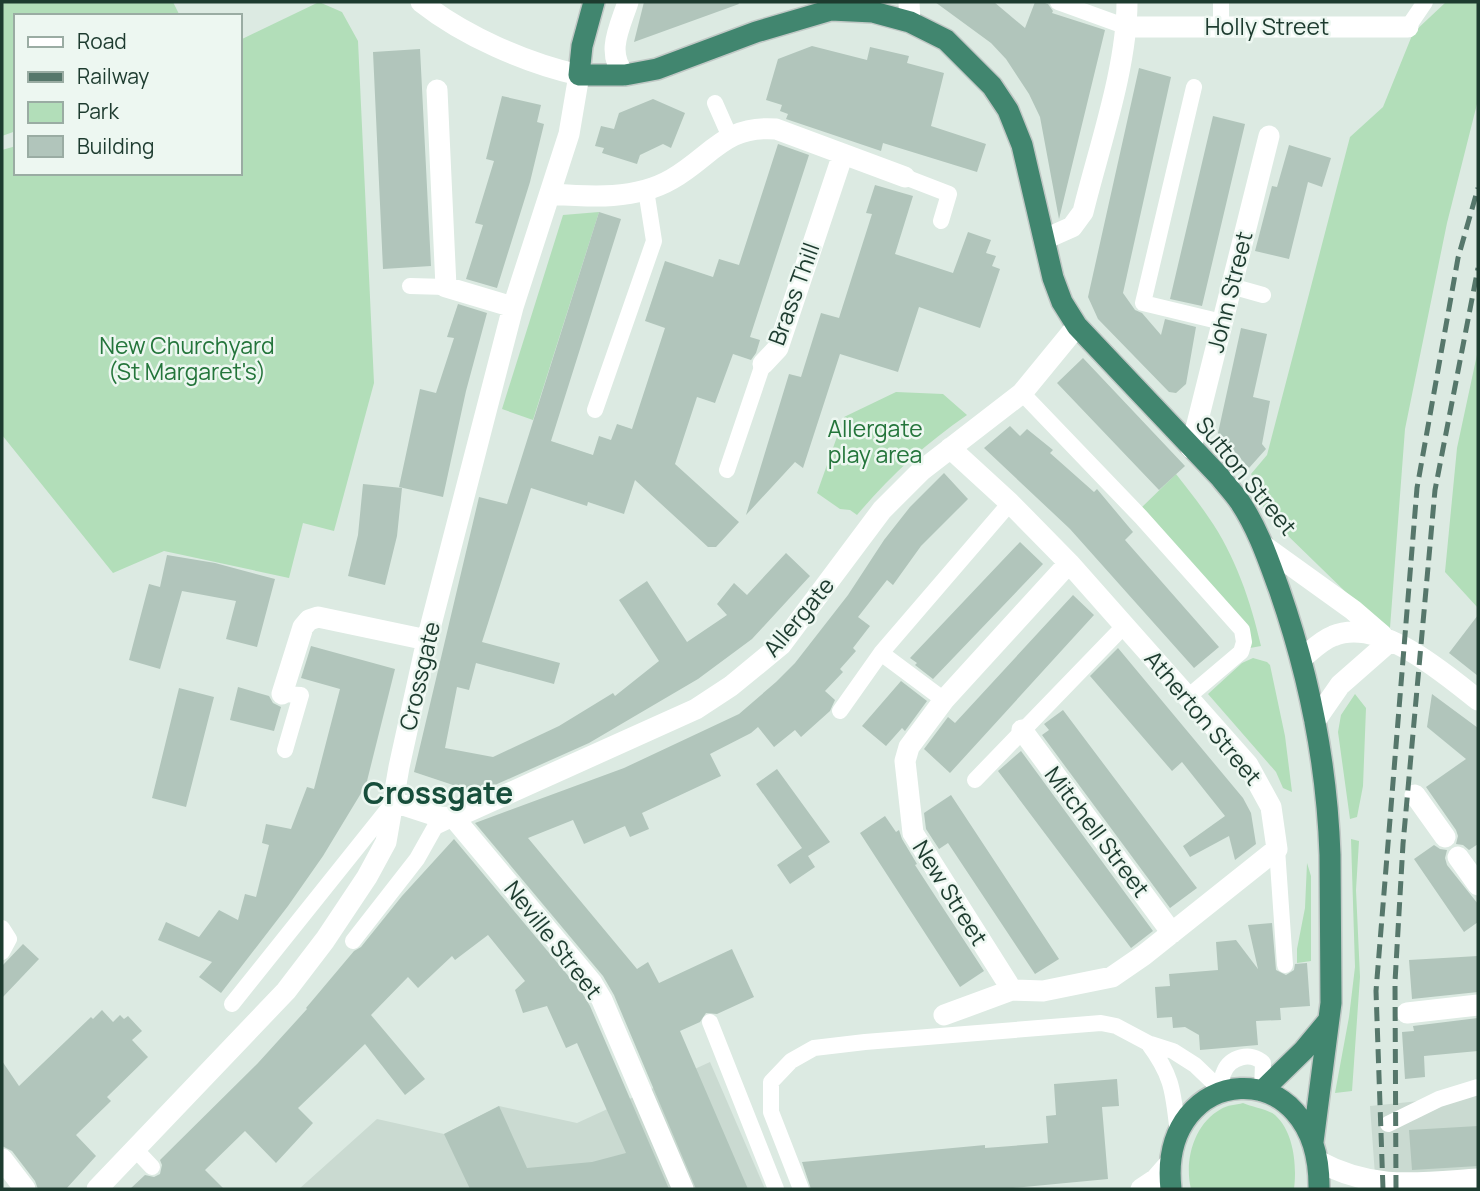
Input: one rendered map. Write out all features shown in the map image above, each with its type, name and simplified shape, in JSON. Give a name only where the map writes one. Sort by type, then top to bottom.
[{"type":"highway","points":[[579,75],[582,46],[594,2]]},
{"type":"highway","name":"Sutton Street","points":[[579,75],[625,75],[657,69],[756,32],[831,10],[910,12],[946,40],[992,86],[1008,110],[1022,145],[1053,278],[1062,302],[1077,327],[1240,502],[1264,546]]},
{"type":"highway","points":[[1264,546],[1301,658],[1315,721],[1329,832],[1331,1003],[1316,1152],[1319,1189]]},
{"type":"highway","points":[[1262,1091],[1304,1050],[1329,1019]]},
{"type":"highway","points":[[1171,1189],[1170,1163],[1178,1134],[1203,1101],[1221,1090],[1244,1086],[1278,1097],[1303,1121],[1316,1152]]},
{"type":"street","points":[[421,2],[465,30],[517,55],[549,68],[579,75]]},
{"type":"street","points":[[625,75],[617,66],[614,51],[628,2]]},
{"type":"street","points":[[1045,239],[1072,227],[1083,212],[1123,55],[1127,27],[1126,2]]},
{"type":"street","name":"Holly Street","points":[[1127,27],[1408,27]]},
{"type":"street","name":"Crossgate","points":[[97,1189],[255,1025],[325,940],[367,877],[386,842],[427,640],[513,307],[569,134],[579,75]]},
{"type":"street","points":[[436,90],[446,287],[513,307]]},
{"type":"street","points":[[551,194],[598,198],[646,190],[672,180],[730,137],[755,128],[776,129],[905,177]]},
{"type":"street","name":"John Street","points":[[1191,448],[1269,136]]},
{"type":"street","name":"Brass Thill","points":[[763,364],[778,348],[843,154]]},
{"type":"street","name":"Allergate","points":[[454,818],[696,709],[731,686],[781,645],[882,510],[921,471],[1022,393],[1077,327]]},
{"type":"street","name":"Atherton Street","points":[[950,448],[1010,503],[1069,563],[1248,765],[1271,807],[1277,849]]},
{"type":"street","name":"Sutton Street","points":[[1264,546],[1353,610],[1390,642]]},
{"type":"street","name":"New Street","points":[[1012,990],[913,833],[905,761],[909,747],[944,700],[1069,563]]},
{"type":"street","points":[[282,694],[303,627],[309,620],[318,617],[427,640]]},
{"type":"street","name":"Sutton Street","points":[[1301,658],[1333,635],[1362,631],[1434,665],[1478,700]]},
{"type":"street","points":[[1315,721],[1340,685],[1390,642]]},
{"type":"street","name":"Mitchell Street","points":[[1022,730],[1172,933]]},
{"type":"street","points":[[1415,795],[1445,837]]},
{"type":"street","points":[[394,802],[440,817],[454,818]]},
{"type":"street","name":"Neville Street","points":[[454,818],[592,983],[602,1000],[683,1189]]},
{"type":"street","points":[[944,1015],[1012,990],[1043,991],[1112,977],[1277,849]]},
{"type":"street","points":[[1458,857],[1478,885]]},
{"type":"street","points":[[1407,1013],[1478,1005]]},
{"type":"street","points":[[1316,1152],[1338,1172],[1362,1180],[1407,1186],[1478,1179]]},
{"type":"street","points":[[2,1160],[25,1189]]},
{"type":"street","points":[[1140,1189],[1156,1178],[1170,1163]]},
{"type":"lane","points":[[1058,2],[1127,27]]},
{"type":"lane","points":[[1221,2],[1221,27]]},
{"type":"lane","points":[[1408,27],[1425,2]]},
{"type":"lane","points":[[1194,87],[1143,303],[1222,322]]},
{"type":"lane","points":[[715,103],[730,137]]},
{"type":"lane","points":[[905,177],[949,194],[941,220]]},
{"type":"lane","points":[[595,410],[654,242],[646,190]]},
{"type":"lane","points":[[410,286],[446,287]]},
{"type":"lane","points":[[1231,286],[1263,295]]},
{"type":"lane","name":"Brass Thill","points":[[727,470],[763,364]]},
{"type":"lane","points":[[1022,393],[1141,517],[1242,630],[1244,642],[1241,652],[1189,696]]},
{"type":"lane","points":[[840,710],[881,653],[1010,503]]},
{"type":"lane","points":[[975,780],[1125,625]]},
{"type":"lane","points":[[881,653],[944,700]]},
{"type":"lane","points":[[282,694],[301,695],[285,750]]},
{"type":"lane","points":[[232,1004],[394,802]]},
{"type":"lane","points":[[353,940],[417,859],[435,827],[454,818]]},
{"type":"lane","points":[[1277,849],[1285,965]]},
{"type":"lane","points":[[2,928],[9,939],[2,952]]},
{"type":"lane","points":[[710,1022],[776,1189]]},
{"type":"lane","points":[[801,1189],[771,1112],[771,1082],[791,1061],[814,1048],[1101,1023],[1128,1031],[1148,1043],[1173,1051],[1195,1065],[1221,1090]]},
{"type":"lane","points":[[1148,1043],[1161,1060],[1172,1083],[1178,1134]]},
{"type":"lane","points":[[1221,1090],[1222,1074],[1229,1063],[1249,1056],[1257,1057],[1263,1063],[1262,1091]]},
{"type":"lane","points":[[1388,1125],[1439,1099],[1478,1087]]},
{"type":"lane","points":[[135,1149],[152,1167]]},
{"type":"shaded area","points":[[710,1062],[765,1189],[299,1189],[377,1119],[444,1134],[499,1106],[577,1123]]},
{"type":"shaded area","points":[[1478,1087],[1478,1189],[1376,1189],[1370,1106],[1439,1099]]},
{"type":"green space","points":[[2,2],[173,2],[179,14],[14,14],[14,132],[2,136]]},
{"type":"green space","name":"New Churchyard (St Margaret's)","points":[[319,2],[342,12],[358,41],[374,383],[334,531],[303,523],[289,578],[164,551],[113,573],[2,435],[2,150],[14,147],[14,175],[242,175],[242,39]]},
{"type":"green space","points":[[1446,2],[1478,2],[1478,100],[1447,223],[1405,429],[1390,628],[1356,602],[1282,530],[1262,505],[1260,490],[1251,474],[1267,455],[1350,137],[1383,107],[1413,33]]},
{"type":"green space","points":[[599,212],[533,420],[502,409],[563,215]]},
{"type":"green space","points":[[1478,350],[1478,608],[1445,572],[1457,448]]},
{"type":"green space","name":"Allergate play area","points":[[896,392],[943,394],[967,415],[909,461],[857,515],[850,510],[840,509],[817,493],[844,417]]},
{"type":"green space","points":[[1176,474],[1227,547],[1247,596],[1261,646],[1250,648],[1141,508]]},
{"type":"green space","points":[[1253,658],[1270,665],[1285,736],[1292,792],[1283,788],[1276,772],[1208,694],[1242,663]]},
{"type":"green space","points":[[1355,694],[1366,708],[1363,786],[1357,817],[1350,819],[1338,732],[1341,715]]},
{"type":"green space","points":[[1351,839],[1359,841],[1356,890],[1360,977],[1352,1091],[1335,1093],[1355,967]]},
{"type":"green space","points":[[1307,863],[1311,876],[1311,961],[1297,963],[1305,908]]},
{"type":"green space","points":[[1243,1103],[1275,1115],[1286,1130],[1293,1150],[1294,1189],[1191,1189],[1190,1155],[1198,1133],[1221,1109]]},
{"type":"building","points":[[644,2],[738,2],[739,4],[634,42]]},
{"type":"building","points":[[935,2],[994,2],[1025,28],[1035,2],[1042,2],[1048,4],[1052,13],[1105,30],[1059,219],[1040,117],[1029,94],[1006,59],[991,43]]},
{"type":"building","points":[[812,46],[867,60],[870,47],[909,56],[907,63],[944,73],[931,126],[986,144],[977,172],[883,143],[881,151],[786,119],[788,114],[780,111],[782,105],[766,100],[778,59]]},
{"type":"building","points":[[420,49],[431,266],[383,269],[373,52]]},
{"type":"building","points":[[1139,68],[1171,77],[1123,293],[1135,310],[1142,313],[1161,335],[1165,319],[1196,327],[1186,384],[1176,393],[1169,392],[1098,319],[1088,297]]},
{"type":"building","points":[[502,96],[541,105],[537,122],[544,124],[530,182],[497,288],[466,279],[483,225],[475,223],[494,161],[486,159]]},
{"type":"building","points":[[653,99],[685,113],[671,148],[663,144],[640,155],[637,164],[602,153],[604,148],[595,146],[601,126],[614,129],[619,113]]},
{"type":"building","points":[[1213,116],[1245,124],[1202,306],[1170,299]]},
{"type":"building","points":[[778,144],[809,155],[750,337],[760,340],[756,353],[751,360],[733,354],[715,403],[697,397],[675,464],[739,522],[716,547],[708,547],[635,480],[624,514],[588,502],[587,506],[531,488],[482,642],[560,663],[554,684],[476,663],[469,690],[457,687],[445,748],[493,757],[559,726],[613,693],[615,696],[659,661],[619,600],[647,581],[687,642],[727,615],[717,604],[734,583],[747,595],[786,553],[810,576],[752,639],[698,679],[589,743],[477,793],[414,772],[479,497],[507,504],[599,212],[621,219],[551,441],[593,455],[599,436],[611,440],[617,424],[632,429],[665,328],[645,321],[665,261],[713,277],[719,259],[739,265]]},
{"type":"building","points":[[1289,145],[1331,158],[1322,187],[1308,182],[1289,259],[1255,251],[1272,186],[1277,187]]},
{"type":"building","points":[[875,185],[913,196],[895,254],[953,273],[968,232],[991,240],[986,253],[996,256],[992,266],[1000,269],[980,328],[919,307],[898,372],[840,354],[803,468],[795,462],[746,515],[789,374],[801,377],[821,313],[839,318],[872,214],[866,213]]},
{"type":"building","points":[[458,304],[487,313],[466,391],[443,497],[399,487],[420,389],[436,393],[454,338],[447,337]]},
{"type":"building","points":[[1241,328],[1267,334],[1253,397],[1270,401],[1262,444],[1266,449],[1249,468],[1218,433]]},
{"type":"building","points":[[1083,358],[1185,466],[1159,490],[1057,383]]},
{"type":"building","points":[[1010,426],[1020,436],[1027,429],[1053,450],[1050,453],[1094,492],[1097,489],[1133,532],[1125,540],[1219,647],[1194,668],[1070,529],[984,448]]},
{"type":"building","points":[[944,473],[968,499],[921,546],[893,585],[887,580],[858,617],[870,626],[853,648],[856,651],[840,669],[843,672],[825,691],[835,700],[830,711],[801,737],[795,730],[774,747],[758,727],[710,754],[721,776],[642,813],[649,829],[630,837],[625,826],[584,844],[573,820],[528,838],[637,969],[648,962],[659,983],[732,949],[754,997],[717,1014],[706,1013],[700,1022],[680,1031],[748,1189],[696,1189],[614,995],[603,976],[475,823],[624,768],[739,714],[795,663],[848,595],[884,540],[910,507]]},
{"type":"building","points":[[363,484],[402,488],[397,536],[385,585],[348,576],[358,535]]},
{"type":"building","points":[[1020,542],[1043,564],[933,679],[910,658]]},
{"type":"building","points":[[167,555],[215,563],[275,579],[257,647],[226,639],[236,601],[182,591],[160,669],[129,660],[149,584],[160,587]]},
{"type":"building","points":[[1073,595],[1094,615],[950,773],[924,749],[948,717],[955,723]]},
{"type":"building","points":[[1478,615],[1478,676],[1449,653]]},
{"type":"building","points":[[311,646],[395,669],[366,785],[323,856],[221,993],[199,977],[212,962],[158,940],[166,922],[199,937],[219,910],[238,920],[245,894],[256,897],[269,845],[262,843],[266,824],[291,829],[307,787],[314,789],[340,689],[301,678]]},
{"type":"building","points":[[1118,648],[1243,798],[1251,813],[1256,844],[1235,860],[1229,836],[1190,857],[1183,846],[1225,816],[1182,762],[1172,771],[1090,676]]},
{"type":"building","points":[[901,681],[927,701],[905,731],[902,728],[886,746],[862,726]]},
{"type":"building","points":[[238,687],[269,696],[273,703],[281,707],[274,731],[230,720]]},
{"type":"building","points":[[179,688],[214,697],[186,807],[152,798]]},
{"type":"building","points":[[1432,694],[1478,728],[1478,844],[1469,850],[1456,844],[1456,830],[1426,787],[1466,759],[1427,727]]},
{"type":"building","points":[[1063,710],[1197,888],[1170,908],[1042,735],[1049,730],[1044,724]]},
{"type":"building","points":[[1021,751],[1153,931],[1131,948],[998,771]]},
{"type":"building","points":[[777,769],[830,842],[808,856],[815,867],[790,884],[777,865],[802,848],[756,784]]},
{"type":"building","points":[[951,795],[1059,959],[1035,974],[948,843],[939,849],[926,829],[924,813]]},
{"type":"building","points":[[885,816],[896,832],[899,830],[917,864],[915,865],[984,971],[960,987],[860,833]]},
{"type":"building","points":[[454,839],[581,991],[590,1006],[669,1189],[470,1189],[444,1134],[499,1106],[527,1168],[592,1162],[626,1153],[577,1043],[566,1048],[547,1006],[523,1013],[515,990],[525,981],[488,935],[455,960],[452,956],[418,988],[408,977],[371,1015],[425,1079],[405,1095],[365,1044],[298,1108],[313,1123],[276,1163],[245,1131],[205,1170],[224,1189],[130,1189],[145,1175],[154,1177],[160,1174],[160,1160],[258,1063]]},
{"type":"building","points":[[1434,845],[1447,850],[1447,865],[1478,904],[1478,922],[1464,932],[1414,859]]},
{"type":"building","points":[[1272,923],[1276,970],[1286,975],[1294,970],[1295,964],[1307,963],[1310,1006],[1280,1008],[1281,1020],[1256,1021],[1258,1045],[1200,1050],[1199,1035],[1185,1027],[1173,1028],[1172,1017],[1157,1018],[1155,987],[1170,986],[1169,974],[1218,970],[1216,942],[1236,940],[1258,969],[1248,925]]},
{"type":"building","points":[[23,944],[39,959],[2,998],[2,966]]},
{"type":"building","points":[[1478,956],[1478,992],[1412,999],[1409,960]]},
{"type":"building","points":[[102,1010],[113,1022],[120,1015],[124,1019],[128,1016],[142,1031],[132,1040],[148,1057],[107,1097],[111,1101],[76,1135],[96,1156],[66,1189],[38,1189],[12,1151],[2,1146],[2,1061],[19,1086],[91,1017],[93,1019]]},
{"type":"building","points":[[1478,1018],[1478,1051],[1424,1056],[1425,1077],[1405,1079],[1402,1032],[1414,1031],[1413,1026]]},
{"type":"building","points":[[1117,1079],[1119,1106],[1102,1107],[1108,1179],[1002,1189],[811,1189],[802,1162],[985,1145],[985,1148],[1048,1143],[1046,1116],[1056,1115],[1054,1084]]},
{"type":"building","points":[[1478,1126],[1478,1166],[1412,1170],[1409,1130]]},
{"type":"railway","points":[[1383,1189],[1376,991],[1417,488],[1458,258],[1478,188]]},
{"type":"railway","points":[[1396,1189],[1395,982],[1403,844],[1435,490],[1478,268]]},
{"type":"district","name":"Crossgate","points":[[438,794]]}]
